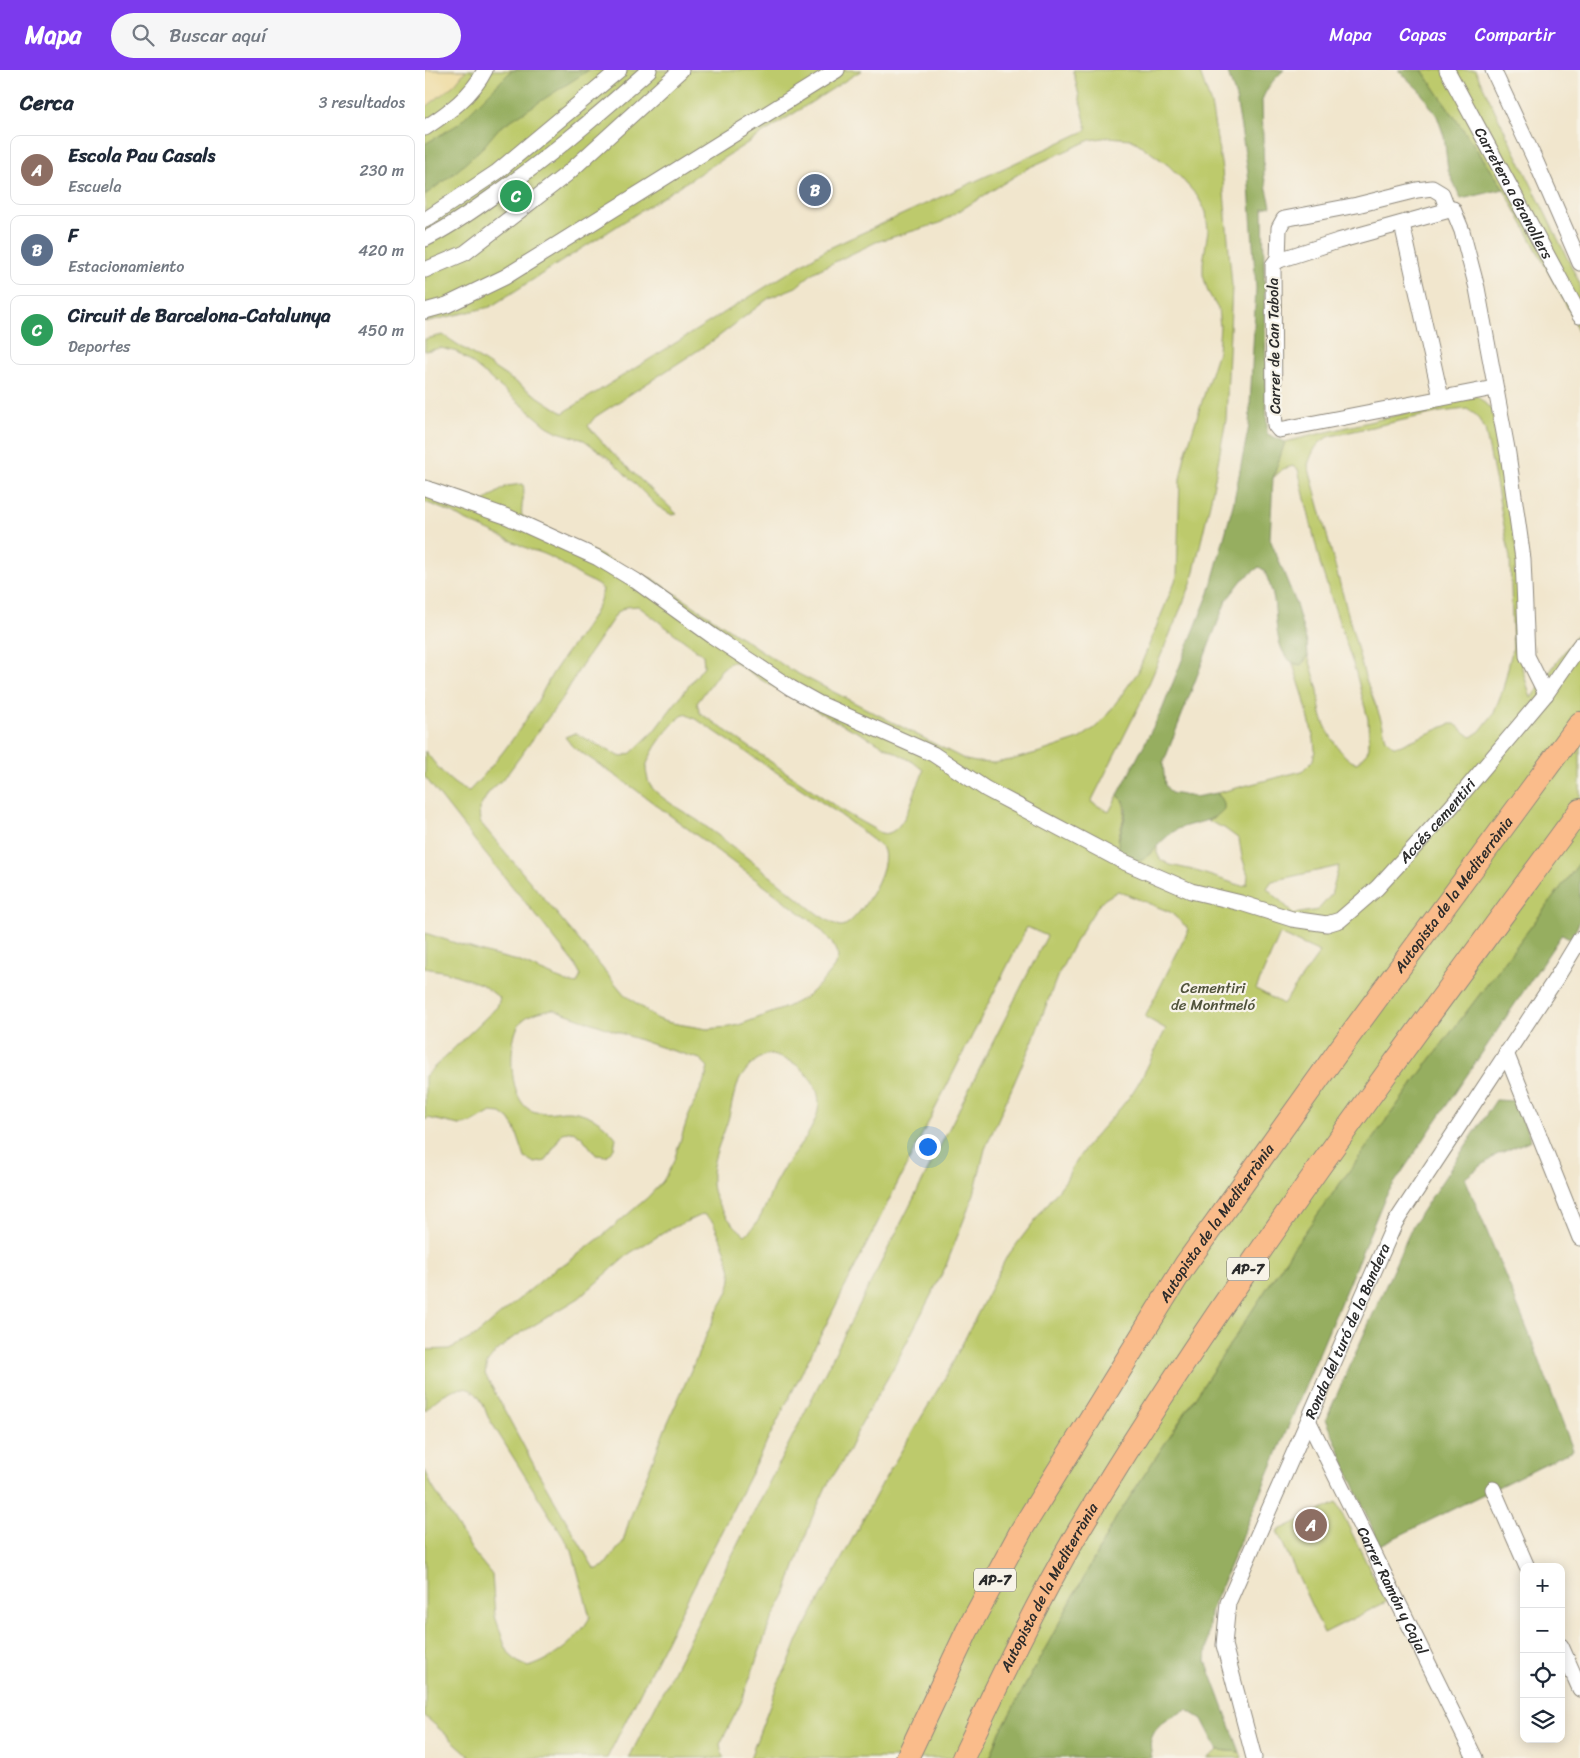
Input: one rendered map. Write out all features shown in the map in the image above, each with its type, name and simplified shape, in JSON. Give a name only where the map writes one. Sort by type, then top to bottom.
[{"type":"highway","name":"Autopista de la Mediterrània","points":[[907,1758],[967,1631],[1022,1529],[1185,1265],[1334,1058],[1580,723]]},
{"type":"highway","name":"Autopista de la Mediterrània","points":[[963,1758],[1038,1603],[1103,1491],[1168,1387],[1343,1134],[1580,810]]},
{"type":"highway","points":[[911,1758],[927,1716]]},
{"type":"street","points":[[425,128],[463,101],[480,80],[485,70]]},
{"type":"street","points":[[425,220],[497,172],[619,70]]},
{"type":"street","points":[[425,239],[447,228],[529,171],[583,128],[649,70]]},
{"type":"street","points":[[425,270],[465,254],[551,187],[681,70]]},
{"type":"street","points":[[425,311],[447,305],[505,277],[837,70]]},
{"type":"street","points":[[1439,70],[1473,120]]},
{"type":"street","name":"Carretera a Granollers","points":[[1447,70],[1580,316]]},
{"type":"street","points":[[1493,70],[1580,263]]},
{"type":"street","points":[[1278,261],[1279,228],[1284,220],[1432,188],[1442,194],[1448,210],[1453,209],[1462,231],[1477,288],[1494,388],[1508,454],[1523,559],[1527,656],[1546,694]]},
{"type":"street","name":"Carrer de Can Tabola","points":[[1448,210],[1402,224],[1337,240],[1278,261],[1273,265],[1275,425],[1279,430],[1494,388]]},
{"type":"street","points":[[1402,224],[1441,398]]},
{"type":"street","name":"Accés cementiri","points":[[425,488],[508,518],[598,558],[636,581],[714,637],[791,688],[819,703],[933,754],[986,789],[1121,861],[1191,891],[1241,903],[1292,919],[1327,924],[1340,920],[1377,888],[1451,807],[1546,694],[1580,645]]},
{"type":"street","name":"Ronda del turó de la Bandera","points":[[1254,1758],[1224,1645],[1228,1603],[1395,1223],[1580,939]]},
{"type":"street","points":[[1506,1053],[1580,1238]]},
{"type":"street","name":"Carrer Ramón y Cajal","points":[[1309,1422],[1475,1758]]},
{"type":"street","points":[[1493,1489],[1525,1563]]},
{"type":"street","points":[[1564,1653],[1580,1689]]},
{"type":"green space","points":[[425,70],[862,70],[490,307],[425,322]]},
{"type":"green space","points":[[512,70],[589,70],[499,128],[483,147],[457,171],[425,195],[425,144],[457,125]]},
{"type":"green space","name":"Cementiri de Montmeló","points":[[1073,70],[1199,70],[1211,104],[1222,169],[1232,286],[1226,420],[1211,499],[1191,584],[1143,698],[1091,802],[1109,812],[1118,795],[1122,800],[1125,811],[1118,839],[1144,859],[1157,847],[1160,859],[1170,865],[1193,870],[1242,886],[1247,884],[1248,875],[1239,839],[1224,828],[1206,820],[1216,817],[1222,799],[1217,793],[1302,771],[1313,760],[1314,740],[1292,661],[1296,665],[1305,661],[1308,656],[1318,690],[1323,720],[1330,735],[1346,757],[1357,763],[1369,747],[1368,719],[1356,673],[1321,567],[1298,469],[1293,466],[1283,469],[1273,478],[1285,442],[1477,396],[1492,410],[1518,557],[1522,668],[1531,698],[1580,630],[1580,862],[1427,1064],[1294,1247],[1116,1518],[1000,1732],[990,1758],[750,1758],[778,1683],[789,1663],[797,1642],[884,1480],[947,1374],[1006,1258],[1066,1180],[1085,1148],[1133,1092],[1166,1029],[1145,1017],[1189,929],[1170,912],[1118,891],[1105,899],[1097,907],[1075,942],[1057,977],[1033,1040],[985,1149],[974,1194],[945,1268],[895,1365],[861,1424],[846,1456],[826,1487],[812,1518],[786,1593],[769,1625],[741,1703],[720,1744],[724,1758],[629,1758],[1047,936],[1027,927],[607,1758],[472,1758],[425,1716],[425,1470],[432,1486],[472,1550],[492,1575],[495,1616],[510,1655],[518,1662],[529,1667],[538,1664],[556,1654],[572,1641],[590,1617],[572,1551],[488,1417],[480,1399],[474,1392],[459,1388],[444,1394],[425,1411],[425,1350],[449,1349],[475,1336],[556,1268],[568,1262],[601,1237],[647,1198],[663,1181],[673,1163],[689,1114],[706,1077],[708,1067],[700,1059],[657,1046],[553,1009],[526,1017],[519,1025],[512,1050],[514,1085],[523,1104],[534,1112],[572,1111],[587,1115],[600,1122],[616,1138],[614,1148],[606,1156],[596,1155],[582,1137],[573,1131],[562,1133],[546,1161],[535,1163],[525,1158],[515,1128],[509,1119],[501,1113],[491,1112],[472,1123],[459,1125],[428,1118],[425,1120],[425,1076],[497,1007],[500,998],[481,984],[447,972],[425,968],[425,933],[489,954],[518,961],[567,982],[577,984],[581,975],[539,919],[425,777],[425,751],[450,780],[469,791],[495,762],[527,718],[555,669],[591,619],[603,589],[549,556],[531,550],[453,513],[425,502],[425,481],[484,501],[507,486],[523,484],[522,516],[634,572],[653,579],[789,669],[966,760],[994,763],[1011,760],[1079,739],[1096,727],[1107,715],[1138,672],[1177,576],[1180,479],[1185,455],[1218,351],[1220,326],[1218,309],[1208,292],[1203,275],[1208,230],[1206,212],[1198,197],[1168,165],[1136,142],[1130,139],[1109,137],[1090,140],[1028,168],[940,223],[876,242],[814,272],[796,287],[769,298],[714,340],[595,417],[588,426],[611,452],[677,514],[672,515],[657,506],[611,460],[584,440],[558,432],[547,426],[457,352],[441,348],[425,351],[425,339],[443,335],[563,413],[825,250],[1087,130]],"holes":[[[1467,409],[1476,415],[1485,429],[1510,558],[1513,647],[1503,689],[1494,713],[1480,731],[1471,737],[1455,724],[1450,724],[1399,746],[1393,746],[1386,739],[1382,722],[1365,677],[1308,465],[1316,448],[1322,441],[1331,436],[1440,412]],[[638,606],[703,655],[704,666],[653,732],[631,753],[621,757],[575,733],[565,737],[572,746],[632,787],[814,923],[832,943],[838,957],[834,967],[806,997],[787,1007],[739,1025],[707,1029],[666,1022],[656,1018],[624,994],[480,822],[479,809],[489,792],[506,776],[564,696],[581,666],[617,613],[626,607]],[[730,662],[735,662],[760,679],[913,762],[923,770],[912,802],[904,818],[894,830],[888,833],[881,833],[844,812],[700,713],[697,703],[721,670]],[[685,714],[699,721],[838,813],[882,847],[885,856],[878,881],[863,908],[854,918],[840,926],[812,910],[720,837],[663,798],[652,788],[646,772],[648,761],[656,746],[673,724]],[[1339,866],[1331,895],[1318,910],[1294,914],[1267,888],[1272,881]],[[1280,934],[1320,952],[1283,1004],[1256,989]],[[768,1054],[787,1060],[797,1066],[812,1081],[818,1093],[819,1105],[811,1129],[781,1172],[762,1214],[752,1229],[745,1235],[728,1219],[715,1198],[712,1175],[715,1159],[740,1079],[759,1058]],[[703,1214],[712,1221],[717,1231],[728,1262],[731,1278],[727,1292],[665,1429],[629,1521],[623,1542],[604,1566],[595,1570],[536,1469],[485,1374],[487,1363],[511,1339],[579,1298],[630,1253],[670,1229]]]},
{"type":"green space","points":[[1227,70],[1284,70],[1271,84],[1262,100],[1264,176],[1271,206],[1263,208],[1267,434],[1285,442],[1273,478],[1270,539],[1294,598],[1307,643],[1308,656],[1301,665],[1292,662],[1281,648],[1271,588],[1264,570],[1259,567],[1242,580],[1226,601],[1163,764],[1165,785],[1171,793],[1195,797],[1217,793],[1224,804],[1224,809],[1209,820],[1172,832],[1139,862],[1118,850],[1126,810],[1118,795],[1162,710],[1209,593],[1233,505],[1249,426],[1256,288],[1248,171],[1236,98]]},
{"type":"green space","points":[[1398,70],[1422,70],[1504,189],[1461,199],[1448,170],[1444,136],[1437,116],[1419,90]]},
{"type":"green space","points":[[1422,70],[1475,70],[1580,284],[1580,336],[1570,312],[1504,189]]},
{"type":"green space","points":[[1580,862],[1580,921],[1571,939],[1562,934],[1385,1197],[1210,1612],[1206,1661],[1240,1752],[1218,1750],[1202,1719],[1187,1710],[1167,1720],[1154,1732],[1151,1742],[1152,1758],[990,1758],[1000,1732],[1116,1518],[1294,1247],[1427,1064]]},
{"type":"green space","points":[[1496,1100],[1515,1101],[1531,1140],[1496,1155],[1465,1178],[1534,1346],[1573,1450],[1372,1549],[1374,1533],[1326,1419],[1413,1225]]},
{"type":"green space","points":[[1337,1503],[1386,1602],[1324,1633],[1277,1531]]},
{"type":"green space","points":[[1218,1750],[1240,1752],[1242,1758],[1207,1758]]},
{"type":"sand","points":[[425,70],[466,70],[455,84],[425,108]]},
{"type":"place","name":"F","points":[[815,190]]},
{"type":"place","name":"Circuit de Barcelona-Catalunya","points":[[516,196]]},
{"type":"place","name":"Escola Pau Casals","points":[[1311,1525]]}]
